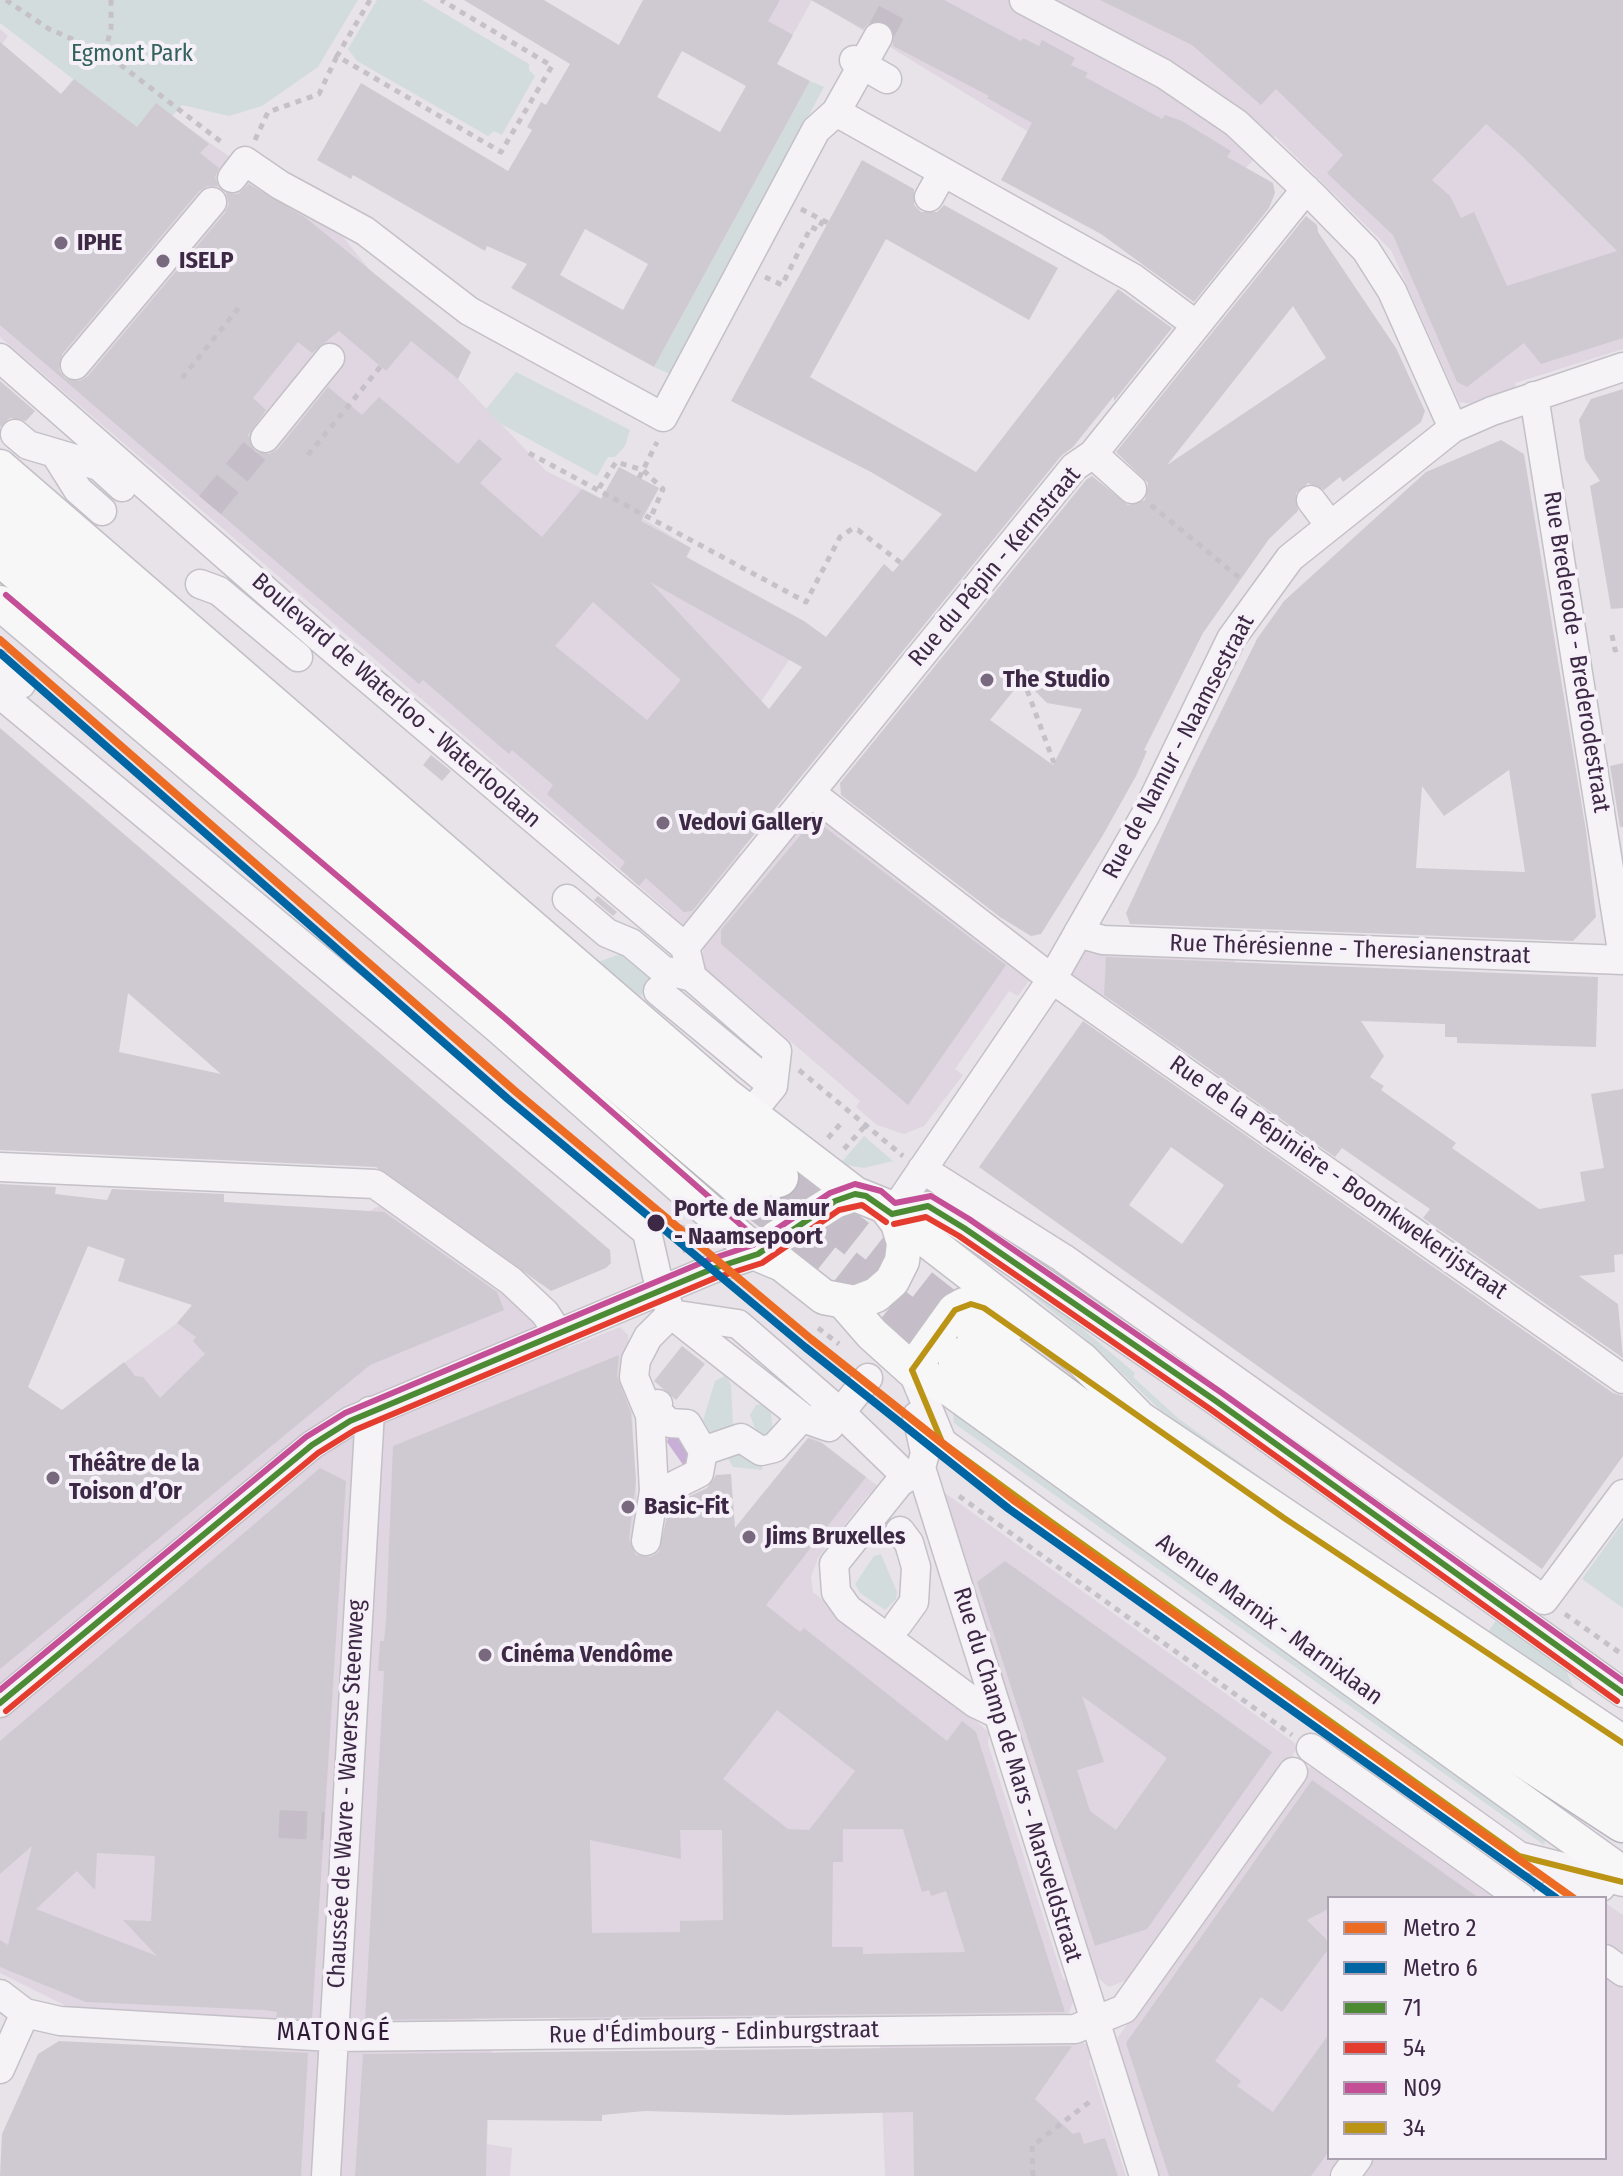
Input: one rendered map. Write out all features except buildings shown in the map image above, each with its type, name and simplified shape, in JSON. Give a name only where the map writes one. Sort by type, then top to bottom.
[{"type":"highway","points":[[8,488],[312,801]]},
{"type":"highway","points":[[0,555],[312,801],[764,1185]]},
{"type":"highway","points":[[967,1345],[1623,1822]]},
{"type":"highway","points":[[1365,1633],[1623,1782]]},
{"type":"main road","points":[[8,488],[230,667],[727,1096],[763,1099],[855,1194],[876,1200],[1082,1360],[1139,1418]]},
{"type":"main road","points":[[0,603],[824,1297],[845,1303],[876,1295],[898,1273],[904,1243],[892,1214]]},
{"type":"main road","points":[[230,667],[312,801],[500,1027]]},
{"type":"main road","points":[[312,801],[437,845]]},
{"type":"main road","points":[[772,1252],[835,1201],[855,1194]]},
{"type":"main road","name":"Avenue Marnix - Marnixlaan","points":[[845,1303],[872,1334],[912,1370],[950,1389],[1623,1874]]},
{"type":"main road","points":[[912,1370],[955,1310],[971,1304],[984,1308],[1284,1518],[1623,1743]]},
{"type":"main road","points":[[1284,1518],[1444,1746]]},
{"type":"main road","points":[[1236,1598],[1365,1633],[1531,1684]]},
{"type":"street","points":[[1024,0],[1164,74],[1236,123],[1306,189],[1366,250],[1392,291],[1453,428]]},
{"type":"street","points":[[239,170],[280,185],[365,231],[469,311],[663,417],[816,130],[836,112],[868,68],[878,37]]},
{"type":"street","points":[[836,112],[1133,278],[1195,324]]},
{"type":"street","points":[[929,197],[943,172]]},
{"type":"street","name":"Rue du Pépin - Kernstraat","points":[[685,947],[1074,467],[1093,454],[1306,189]]},
{"type":"street","points":[[62,381],[212,202]]},
{"type":"street","name":"Boulevard de Waterloo - Waterloolaan","points":[[0,358],[62,381],[81,427],[202,515],[685,947]]},
{"type":"street","points":[[265,438],[330,358]]},
{"type":"street","name":"Rue de Namur - Naamsestraat","points":[[922,1169],[1052,979],[1146,814],[1231,639],[1290,558],[1453,428],[1534,396],[1623,367]]},
{"type":"street","name":"Rue Brederode - Brederodestraat","points":[[1534,396],[1623,959]]},
{"type":"street","points":[[8,488],[56,455],[81,427]]},
{"type":"street","points":[[15,434],[28,445],[99,466],[113,498]]},
{"type":"street","points":[[1093,454],[1142,498]]},
{"type":"street","points":[[1311,500],[1329,524]]},
{"type":"street","points":[[200,584],[219,591],[298,657]]},
{"type":"street","points":[[0,665],[11,689],[647,1232],[665,1297],[799,1421],[829,1427],[868,1378]]},
{"type":"street","name":"Rue de la Pépinière - Boomkwekerijstraat","points":[[811,793],[1052,979],[1623,1379]]},
{"type":"street","points":[[567,899],[607,933],[631,943],[663,970],[692,977],[777,1051],[763,1099],[655,996]]},
{"type":"street","name":"Rue Thérésienne - Theresianenstraat","points":[[1078,933],[1103,940],[1623,959]]},
{"type":"street","points":[[685,947],[692,977]]},
{"type":"street","points":[[0,1167],[375,1184],[511,1281],[545,1313],[558,1333]]},
{"type":"street","points":[[892,1214],[922,1169],[1063,1258],[1544,1600],[1623,1494]]},
{"type":"street","points":[[892,1214],[928,1206],[964,1228],[1216,1401],[1623,1693]]},
{"type":"street","points":[[0,1703],[312,1445],[370,1411],[712,1269],[772,1252]]},
{"type":"street","points":[[646,1541],[659,1491],[660,1415],[634,1377],[639,1343],[665,1297]]},
{"type":"street","points":[[665,1297],[738,1324],[907,1474],[834,1564],[836,1592],[848,1609],[975,1703],[998,1714]]},
{"type":"street","name":"Rue du Champ de Mars - Marsveldstraat","points":[[912,1370],[913,1395],[925,1453],[907,1474],[937,1516],[1144,2176]]},
{"type":"street","name":"Avenue Marnix - Marnixlaan","points":[[912,1370],[942,1442],[1050,1521],[1519,1856],[1623,1882]]},
{"type":"street","name":"Chaussée de Wavre - Waverse Steenweg","points":[[326,2176],[332,2037],[335,1827],[370,1411]]},
{"type":"street","points":[[659,1491],[699,1473],[703,1451],[687,1424],[660,1415]]},
{"type":"street","points":[[703,1451],[741,1438],[761,1451],[774,1448],[799,1421]]},
{"type":"street","points":[[898,1624],[914,1602],[916,1567],[909,1543],[900,1531],[908,1524],[937,1516]]},
{"type":"street","points":[[1311,1748],[1518,1896]]},
{"type":"street","name":"Rue d'Édimbourg - Edinburgstraat","points":[[25,2013],[60,2021],[332,2037],[1075,2029],[1124,2009],[1293,1772]]},
{"type":"street","points":[[1550,1896],[1567,1884],[1623,1893]]},
{"type":"street","points":[[0,1994],[25,2013],[0,2069]]},
{"type":"path","points":[[6,0],[49,29],[105,53],[239,170]]},
{"type":"path","points":[[105,53],[111,28],[111,0]]},
{"type":"path","points":[[268,112],[319,94],[370,0]]},
{"type":"path","points":[[337,56],[501,152],[552,66],[441,0]]},
{"type":"path","points":[[743,266],[782,285],[811,227],[818,230],[826,221],[814,215]]},
{"type":"path","points":[[182,378],[240,306]]},
{"type":"path","points":[[308,455],[381,366]]},
{"type":"path","points":[[639,478],[652,452]]},
{"type":"path","points":[[529,453],[806,602],[840,537],[852,529],[858,530],[901,563]]},
{"type":"path","points":[[599,488],[616,462],[643,470],[663,489],[651,517]]},
{"type":"path","points":[[1142,498],[1193,543],[1262,595]]},
{"type":"path","points":[[1612,635],[1615,650],[1623,647]]},
{"type":"path","points":[[1023,679],[1054,763]]},
{"type":"path","points":[[777,1051],[849,1113],[922,1169]]},
{"type":"path","points":[[907,1474],[1311,1748]]},
{"type":"path","points":[[1544,1600],[1623,1655]]},
{"type":"path","points":[[1033,2176],[1032,2146],[1085,2102]]},
{"type":"shaded area","points":[[674,0],[812,0],[779,60]]},
{"type":"shaded area","points":[[813,0],[1623,0],[1623,349],[1515,383],[1516,391],[1473,404],[1459,402],[1391,250],[1275,136],[1189,230]]},
{"type":"shaded area","points":[[0,29],[8,36],[2,44],[61,94],[74,79],[136,128],[172,116],[343,237],[458,379],[546,471],[642,518],[691,548],[687,557],[811,627],[690,808],[761,873],[814,797],[1038,968],[1018,996],[1009,991],[955,1069],[963,1075],[924,1126],[904,1134],[877,1125],[856,1107],[860,1101],[725,985],[719,990],[708,980],[702,957],[705,941],[670,923],[668,911],[0,337]]},
{"type":"shaded area","points":[[1085,949],[1240,954],[1175,1047],[1109,999],[1104,1005],[1069,977]]},
{"type":"shaded area","points":[[387,1201],[501,1286],[568,1348],[620,1327],[628,1335],[639,1541],[730,1534],[811,1434],[883,1490],[876,1498],[869,1494],[818,1558],[811,1577],[813,1592],[937,1693],[944,1691],[989,1733],[988,1744],[1063,1979],[1069,1982],[1074,1999],[1068,2016],[1077,2039],[1091,2047],[1094,2054],[1089,2061],[1126,2176],[885,2176],[879,2024],[559,2027],[557,1898],[461,2015],[493,2025],[487,2144],[512,2148],[510,2176],[177,2176],[243,2044],[74,2010],[0,1973],[0,1373],[62,1410],[177,1323],[279,1206],[370,1211]]},
{"type":"shaded area","points":[[679,1432],[694,1465],[686,1469],[667,1442],[669,1435]]},
{"type":"shaded area","points":[[938,1488],[1299,1746],[1285,1766],[1302,1778],[1316,1758],[1508,1896],[1327,1896],[1327,2160],[1607,2160],[1607,1904],[1623,1915],[1623,2176],[1158,2176],[1117,2047],[1118,2037],[1146,1998],[1124,1981],[1109,1987],[1094,1975]]},
{"type":"green space","name":"Egmont Park","points":[[0,0],[358,0],[318,67],[262,106],[229,116],[182,105],[172,116],[137,128],[0,23]]},
{"type":"green space","points":[[377,0],[422,0],[529,64],[529,70],[535,76],[502,135],[494,131],[488,136],[357,61],[348,49]]},
{"type":"green space","points":[[810,81],[824,87],[670,374],[654,367]]},
{"type":"green space","points":[[516,372],[630,430],[625,446],[615,457],[608,457],[597,476],[501,424],[486,409]]},
{"type":"green space","points":[[623,953],[654,981],[639,998],[598,962]]},
{"type":"green space","points":[[864,1136],[893,1161],[864,1168],[840,1164]]},
{"type":"green space","points":[[981,1214],[1051,1262],[1047,1275],[1055,1306],[1135,1373],[1133,1377],[1179,1419],[1343,1536],[1488,1632],[1510,1600],[1547,1627],[1575,1691],[1176,1425],[1086,1339],[965,1241]]},
{"type":"green space","points":[[726,1375],[731,1385],[733,1425],[732,1429],[712,1435],[703,1420],[715,1381]]},
{"type":"green space","points":[[763,1404],[771,1410],[773,1436],[761,1444],[750,1415],[756,1405]]},
{"type":"green space","points":[[953,1412],[1547,1835],[1544,1845],[954,1423]]},
{"type":"green space","points":[[733,1449],[763,1461],[762,1470],[733,1467],[728,1458]]},
{"type":"green space","points":[[1623,1522],[1623,1608],[1582,1579]]},
{"type":"green space","points":[[881,1554],[897,1592],[896,1599],[885,1610],[860,1593],[855,1584],[874,1556]]},
{"type":"tunnel","points":[[878,37],[898,0]]},
{"type":"tunnel","points":[[210,505],[265,438]]},
{"type":"tunnel","points":[[778,1177],[977,1333]]},
{"type":"tunnel","points":[[750,1194],[958,1358]]},
{"type":"tunnel","points":[[279,1824],[324,1826]]},
{"type":"metro line","name":"2","points":[[0,640],[515,1091],[811,1339],[1015,1501],[1570,1896]]},
{"type":"metro line","name":"6","points":[[0,653],[508,1099],[805,1347],[1009,1509],[1553,1896]]},
{"type":"transit line","name":"N09","points":[[6,595],[506,1019],[765,1246]]},
{"type":"transit line","name":"N09","points":[[0,1690],[306,1437],[345,1413],[708,1260],[753,1245],[830,1193],[855,1184],[881,1191],[895,1203],[931,1196],[969,1219],[1222,1393],[1623,1681]]},
{"type":"transit line","name":"71","points":[[0,1703],[312,1445],[350,1421],[712,1269],[758,1254],[835,1201],[855,1194],[866,1196],[892,1214]]},
{"type":"transit line","name":"54","points":[[6,1711],[318,1453],[355,1430],[715,1278],[762,1263],[839,1210],[862,1205],[886,1222]]},
{"type":"transit line","name":"71","points":[[892,1214],[928,1206],[964,1228],[1216,1401],[1623,1693]]},
{"type":"transit line","name":"54","points":[[894,1224],[926,1217],[959,1236],[1210,1409],[1617,1701]]},
{"type":"transit line","name":"34","points":[[912,1370],[955,1310],[971,1304],[984,1308],[1284,1518],[1623,1743]]},
{"type":"transit line","name":"34","points":[[912,1370],[942,1442],[1050,1521],[1519,1856],[1623,1882]]},
{"type":"place","name":"IPHE","points":[[61,243]]},
{"type":"place","name":"ISELP","points":[[163,261]]},
{"type":"place","name":"The Studio","points":[[987,680]]},
{"type":"place","name":"Vedovi Gallery","points":[[663,823]]},
{"type":"place","name":"Porte de Namur - Naamsepoort","points":[[656,1223]]},
{"type":"place","name":"Théâtre de la Toison d’Or","points":[[53,1478]]},
{"type":"place","name":"Basic-Fit","points":[[628,1507]]},
{"type":"place","name":"Jims Bruxelles","points":[[749,1537]]},
{"type":"place","name":"Cinéma Vendôme","points":[[485,1655]]},
{"type":"district","name":"MATONGÉ","points":[[334,2033]]}]
